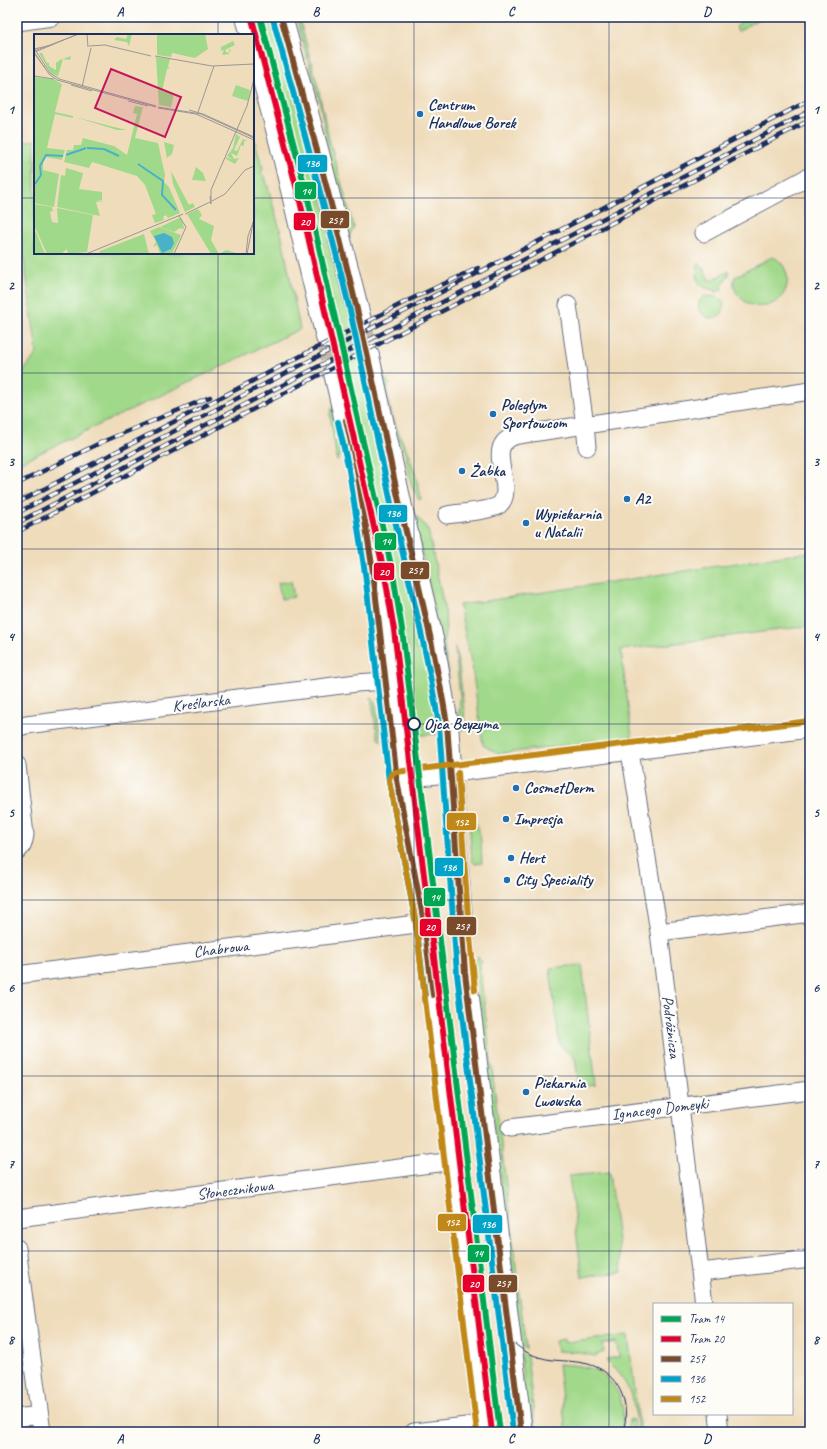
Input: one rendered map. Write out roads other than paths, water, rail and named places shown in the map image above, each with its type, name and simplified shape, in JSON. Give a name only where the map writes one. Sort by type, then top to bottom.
[{"type":"main road","points":[[247,17],[252,34]]},
{"type":"main road","points":[[282,17],[336,221],[360,320]]},
{"type":"main road","points":[[254,44],[281,144],[327,337]]},
{"type":"main road","points":[[368,356],[433,643],[447,724],[465,972],[521,1432]]},
{"type":"main road","points":[[335,373],[357,470],[373,572],[397,780],[424,923],[484,1428]]},
{"type":"street","points":[[17,22],[52,17]]},
{"type":"street","points":[[704,233],[810,176]]},
{"type":"street","points":[[568,305],[587,447]]},
{"type":"street","points":[[447,515],[494,508],[502,502],[505,492],[500,453],[504,443],[508,439],[518,435],[810,391]]},
{"type":"street","name":"Kreślarska","points":[[17,728],[33,724],[357,683],[385,681]]},
{"type":"street","points":[[397,780],[810,729]]},
{"type":"street","name":"Podróżnicza","points":[[630,752],[659,932],[704,1303]]},
{"type":"street","points":[[17,765],[25,836],[22,848],[17,852]]},
{"type":"street","points":[[659,932],[810,913]]},
{"type":"street","name":"Chabrowa","points":[[17,975],[424,923]]},
{"type":"street","name":"Ignacego Domeyki","points":[[510,1128],[810,1090]]},
{"type":"street","name":"Słonecznikowa","points":[[17,1218],[453,1161]]},
{"type":"street","points":[[17,1248],[42,1432]]},
{"type":"street","points":[[700,1272],[810,1259]]},
{"type":"street","points":[[17,1418],[40,1415]]},
{"type":"street","points":[[718,1415],[720,1432]]},
{"type":"street","points":[[414,1432],[484,1428]]},
{"type":"tunnel","points":[[360,320],[368,356]]},
{"type":"tunnel","points":[[327,337],[335,373]]},
{"type":"tram line","name":"14","points":[[260,17],[308,199],[393,574],[402,629],[500,1432]]},
{"type":"tram line","name":"20","points":[[252,19],[300,201],[385,576],[394,630],[492,1432]]},
{"type":"tram line","points":[[493,1302],[500,1324],[512,1342],[520,1348],[529,1353],[552,1360],[588,1364],[598,1368],[615,1381],[624,1400],[626,1410],[623,1432]]},
{"type":"tram line","points":[[498,1421],[501,1432]]},
{"type":"railway","points":[[17,513],[810,100]]},
{"type":"railway","points":[[17,523],[810,111]]},
{"type":"railway","points":[[17,532],[810,120]]},
{"type":"railway","points":[[17,503],[407,301],[478,268]]},
{"type":"railway","points":[[17,484],[102,442],[210,397]]},
{"type":"place","name":"Centrum Handlowe Borek","points":[[420,114]]},
{"type":"place","name":"Poległym Sportowcom","points":[[493,414]]},
{"type":"place","name":"Żabka","points":[[462,471]]},
{"type":"place","name":"A2","points":[[627,499]]},
{"type":"place","name":"Wypiekarnia u Natalii","points":[[526,523]]},
{"type":"place","name":"Ojca Beyzyma","points":[[414,724]]},
{"type":"place","name":"CosmetDerm","points":[[516,788]]},
{"type":"place","name":"Impresja","points":[[506,819]]},
{"type":"place","name":"Hert","points":[[511,858]]},
{"type":"place","name":"City Speciality","points":[[507,880]]},
{"type":"place","name":"Piekarnia Lwowska","points":[[526,1092]]}]
